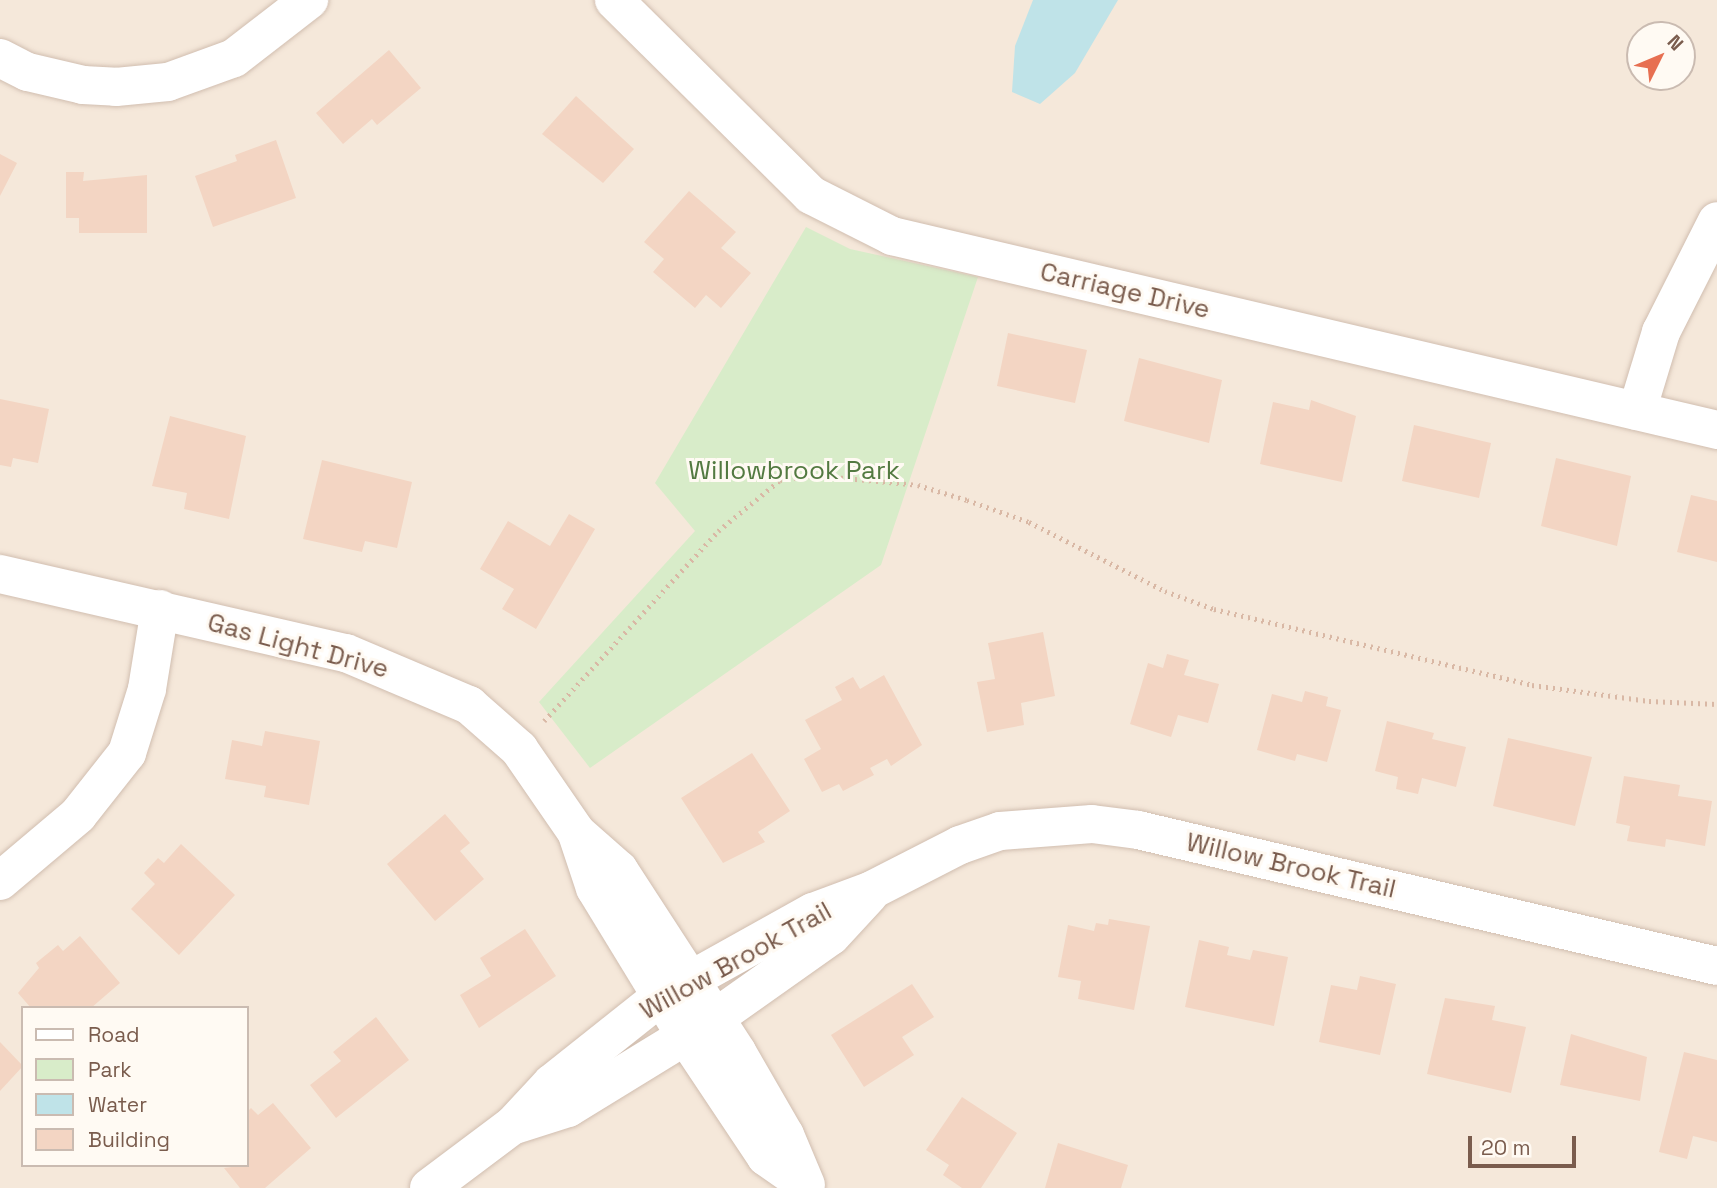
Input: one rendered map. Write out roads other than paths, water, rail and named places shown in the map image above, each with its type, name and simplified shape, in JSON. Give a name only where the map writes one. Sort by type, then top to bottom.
[{"type":"street","points":[[0,58],[29,72],[83,85],[116,88],[168,82],[234,58],[309,0]]},
{"type":"street","name":"Carriage Drive","points":[[614,0],[811,195],[892,236],[1717,430]]},
{"type":"street","points":[[1637,411],[1661,332],[1717,221]]},
{"type":"street","name":"Gas Light Drive","points":[[0,574],[346,653],[413,679],[469,705],[519,749],[577,832],[595,888],[675,989],[700,1028],[766,1157],[807,1186]]},
{"type":"street","points":[[0,881],[78,815],[127,753],[147,689],[160,609]]},
{"type":"street","name":"Willow Brook Trail","points":[[447,1183],[513,1125],[552,1083],[675,989],[813,912],[872,890],[960,845],[1000,831],[1092,824],[1138,830],[1717,966]]},
{"type":"street","name":"Willow Brook Trail","points":[[513,1125],[568,1108],[700,1028],[831,936],[872,890]]},
{"type":"water","points":[[1033,0],[1118,0],[1075,73],[1040,104],[1012,92],[1015,46]]},
{"type":"park label","name":"Willowbrook Park","points":[[794,471]]}]
